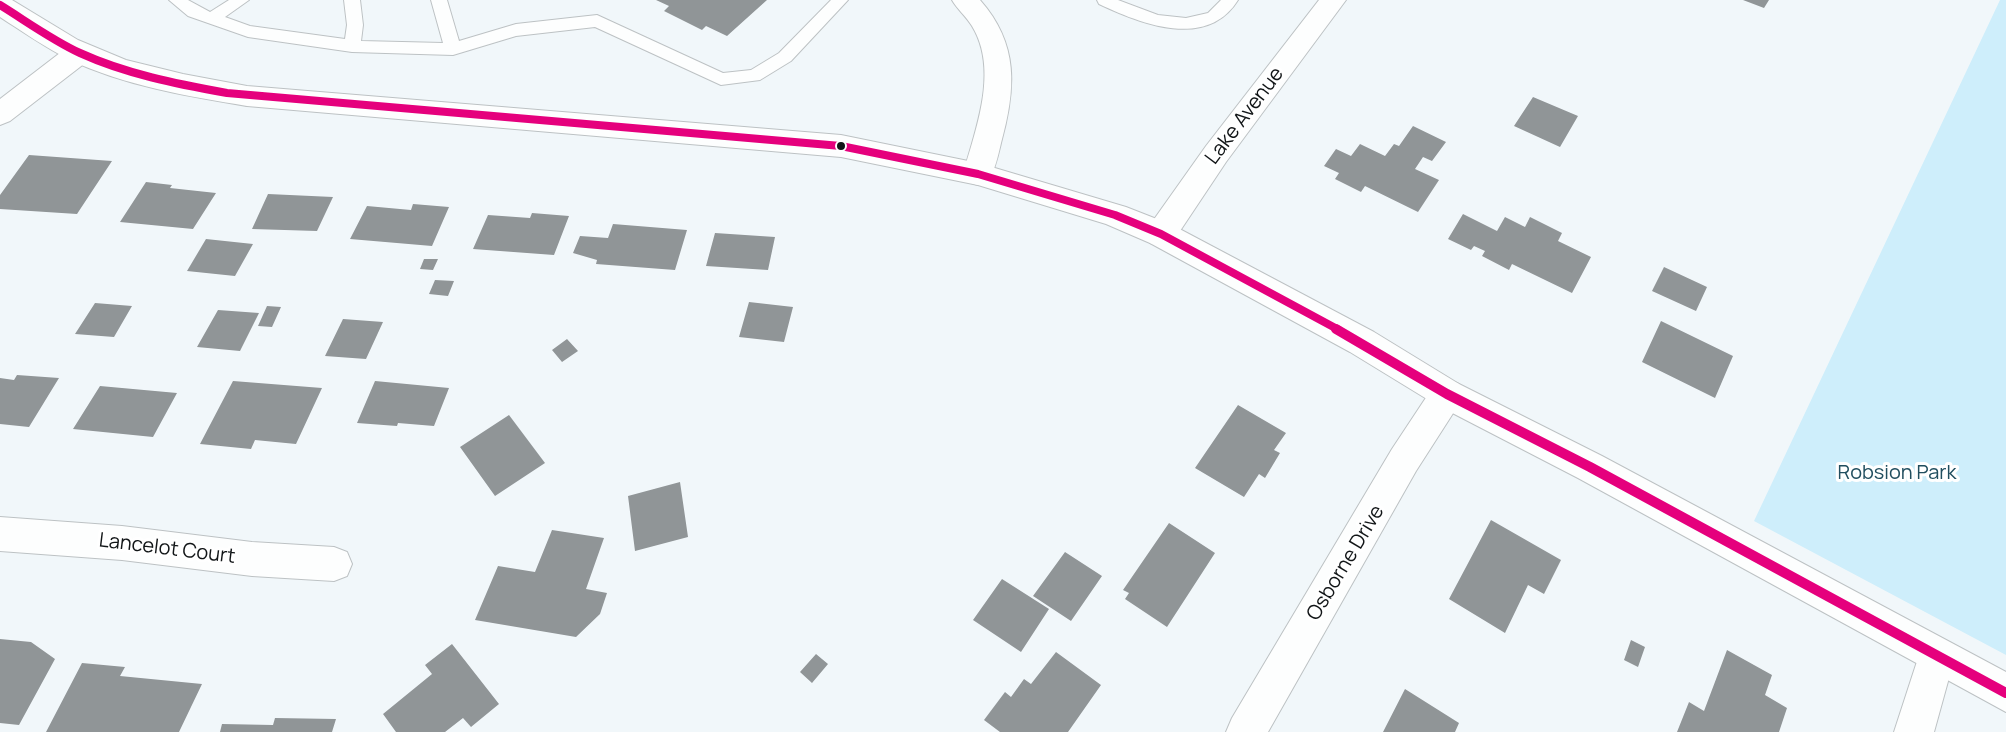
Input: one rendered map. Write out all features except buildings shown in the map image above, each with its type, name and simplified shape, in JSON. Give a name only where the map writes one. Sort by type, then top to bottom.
[{"type":"main road","points":[[964,0],[985,26],[997,58],[999,90],[978,174]]},
{"type":"main road","name":"Lake Avenue","points":[[1161,234],[1216,154],[1333,0]]},
{"type":"main road","points":[[0,4],[79,53],[115,66],[198,88],[247,96],[841,146],[978,174],[1115,215],[1161,234],[1362,342],[1447,394],[1518,433],[1590,467],[2006,693]]},
{"type":"main road","points":[[0,114],[79,53]]},
{"type":"main road","name":"Osborne Drive","points":[[1246,732],[1385,497],[1404,460],[1447,394]]},
{"type":"main road","name":"Lancelot Court","points":[[0,534],[122,543],[252,559],[334,564]]},
{"type":"main road","points":[[1914,732],[1936,656]]},
{"type":"lane","points":[[177,0],[195,12],[248,31],[352,46],[453,49],[516,30],[597,21],[721,79],[754,76],[784,57],[840,0]]},
{"type":"lane","points":[[212,18],[241,0]]},
{"type":"lane","points":[[352,0],[355,25],[352,46]]},
{"type":"lane","points":[[439,0],[453,49]]},
{"type":"lane","points":[[1105,0],[1136,15],[1186,25],[1215,16],[1230,0]]},
{"type":"green space","name":"Robsion Park","points":[[2000,0],[2006,0],[2006,655],[1754,521]]},
{"type":"transit line","points":[[0,5],[58,41],[96,60],[138,74],[206,89],[247,96],[841,146],[978,174],[1115,215],[1161,234],[1362,342],[1447,394],[1590,467],[2006,693]]}]
